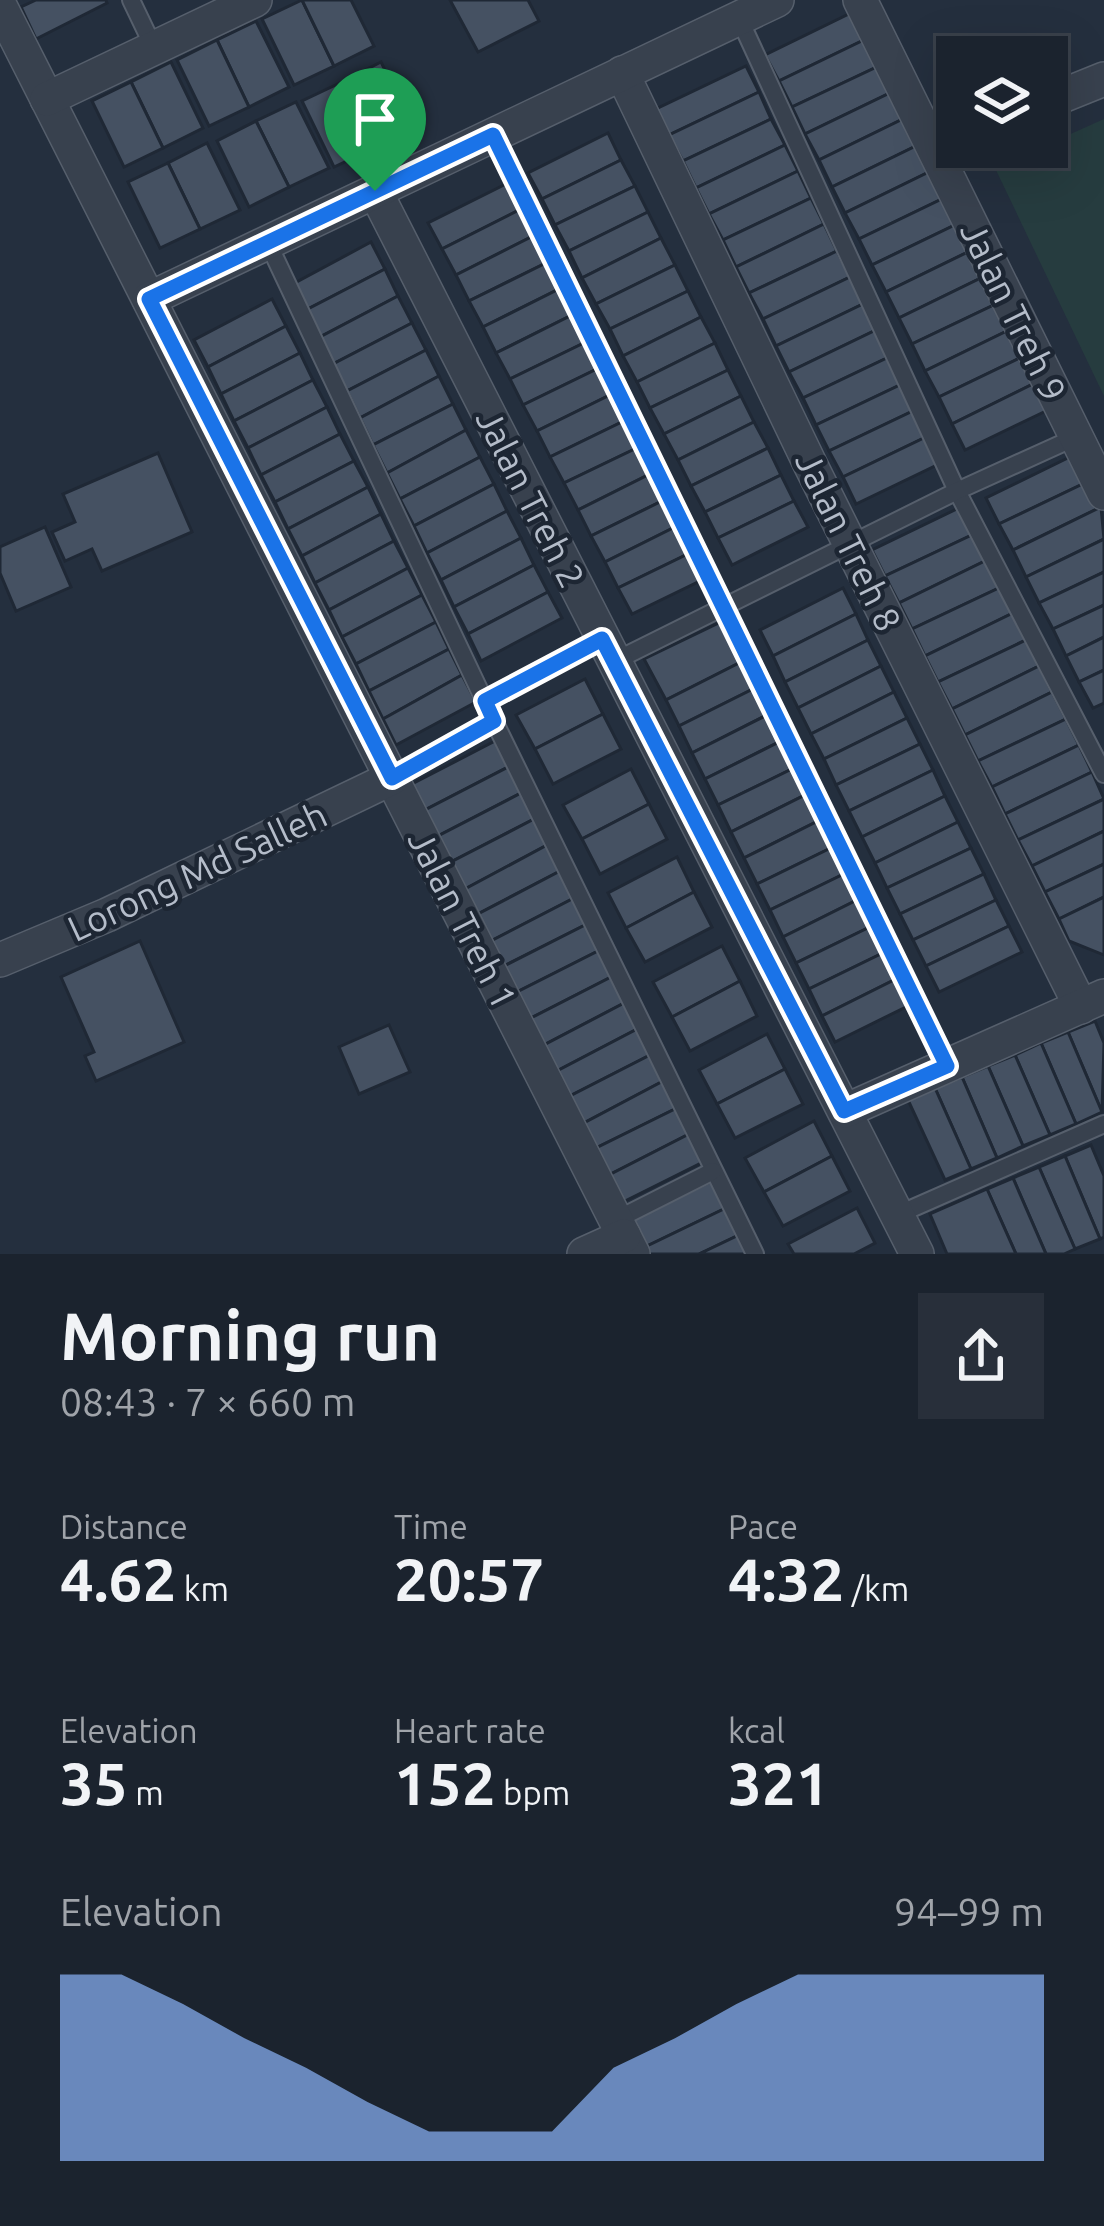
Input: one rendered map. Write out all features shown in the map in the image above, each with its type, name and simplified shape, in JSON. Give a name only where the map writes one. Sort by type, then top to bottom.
[{"type":"street","points":[[47,99],[255,0]]},
{"type":"street","points":[[149,299],[777,0]]},
{"type":"street","name":"Jalan Treh 9","points":[[860,0],[936,130]]},
{"type":"street","name":"Jalan Treh 1","points":[[0,6],[624,1237]]},
{"type":"street","name":"Jalan Treh 8","points":[[622,74],[851,546],[1092,1002]]},
{"type":"street","points":[[1068,94],[1104,79]]},
{"type":"street","name":"Jalan Treh 9","points":[[955,168],[1104,493]]},
{"type":"street","name":"Jalan Treh 2","points":[[375,191],[916,1254]]},
{"type":"street","name":"Lorong Md Salleh","points":[[0,960],[107,915],[392,778]]},
{"type":"street","points":[[844,1111],[1092,1002]]},
{"type":"street","points":[[584,1254],[624,1237]]},
{"type":"lane","points":[[130,0],[154,48]]},
{"type":"lane","points":[[739,18],[957,491],[1104,773]]},
{"type":"lane","points":[[493,135],[947,1066]]},
{"type":"lane","points":[[268,243],[494,721],[755,1254]]},
{"type":"lane","points":[[485,701],[724,609],[957,491],[1076,437]]},
{"type":"lane","points":[[392,778],[494,721]]},
{"type":"lane","points":[[897,1215],[1104,1124]]},
{"type":"lane","points":[[624,1237],[713,1171]]},
{"type":"green space","points":[[1104,119],[1104,396],[995,168],[1068,168],[1068,135]]},
{"type":"building","points":[[36,0],[107,3],[36,39],[21,7]]},
{"type":"building","points":[[302,0],[334,66],[294,85],[262,19]]},
{"type":"building","points":[[302,0],[351,0],[374,46],[334,66]]},
{"type":"building","points":[[450,0],[528,0],[539,21],[478,52]]},
{"type":"building","points":[[855,11],[868,38],[779,81],[765,55]]},
{"type":"building","points":[[256,21],[289,87],[249,107],[217,40]]},
{"type":"building","points":[[868,38],[881,65],[792,107],[779,81]]},
{"type":"building","points":[[217,40],[249,107],[209,126],[177,60]]},
{"type":"building","points":[[171,62],[203,128],[163,148],[131,82]]},
{"type":"building","points":[[381,62],[414,129],[374,148],[342,82]]},
{"type":"building","points":[[881,65],[894,91],[805,134],[792,107]]},
{"type":"building","points":[[746,66],[759,92],[669,135],[656,109]]},
{"type":"building","points":[[131,82],[163,148],[124,167],[92,101]]},
{"type":"building","points":[[342,82],[374,148],[334,167],[302,101]]},
{"type":"building","points":[[894,91],[907,117],[819,160],[805,134]]},
{"type":"building","points":[[759,92],[771,119],[683,161],[669,135]]},
{"type":"building","points":[[296,102],[329,168],[289,187],[256,121]]},
{"type":"building","points":[[907,117],[920,144],[832,187],[819,160]]},
{"type":"building","points":[[771,119],[785,145],[696,188],[683,161]]},
{"type":"building","points":[[256,121],[289,187],[249,207],[217,141]]},
{"type":"building","points":[[608,133],[621,160],[542,199],[528,173]]},
{"type":"building","points":[[207,143],[240,210],[200,229],[168,163]]},
{"type":"building","points":[[920,144],[933,170],[845,213],[832,187]]},
{"type":"building","points":[[785,145],[798,171],[709,214],[696,188]]},
{"type":"building","points":[[621,160],[635,186],[555,225],[542,199]]},
{"type":"building","points":[[168,163],[200,229],[160,248],[128,182]]},
{"type":"building","points":[[933,170],[946,197],[859,239],[845,213]]},
{"type":"building","points":[[798,171],[811,198],[723,240],[709,214]]},
{"type":"building","points":[[508,183],[521,209],[442,249],[428,223]]},
{"type":"building","points":[[635,186],[648,212],[569,251],[555,225]]},
{"type":"building","points":[[946,197],[959,223],[872,265],[859,239]]},
{"type":"building","points":[[811,198],[824,224],[736,267],[723,240]]},
{"type":"building","points":[[521,209],[535,235],[456,275],[442,249]]},
{"type":"building","points":[[648,212],[661,238],[582,278],[569,251]]},
{"type":"building","points":[[959,223],[972,250],[886,292],[872,265]]},
{"type":"building","points":[[824,224],[837,251],[749,293],[736,267]]},
{"type":"building","points":[[535,235],[548,262],[469,301],[456,275]]},
{"type":"building","points":[[661,238],[675,265],[596,304],[582,278]]},
{"type":"building","points":[[371,242],[385,269],[306,310],[293,284]]},
{"type":"building","points":[[972,250],[985,276],[899,318],[886,292]]},
{"type":"building","points":[[837,251],[850,277],[763,319],[749,293]]},
{"type":"building","points":[[548,262],[561,288],[483,327],[469,301]]},
{"type":"building","points":[[675,265],[688,291],[610,329],[596,304]]},
{"type":"building","points":[[385,269],[398,296],[320,337],[306,310]]},
{"type":"building","points":[[985,276],[998,303],[912,344],[899,318]]},
{"type":"building","points":[[850,277],[863,304],[776,346],[763,319]]},
{"type":"building","points":[[561,288],[574,314],[496,353],[483,327]]},
{"type":"building","points":[[688,291],[701,317],[623,356],[610,329]]},
{"type":"building","points":[[398,296],[412,323],[333,364],[320,337]]},
{"type":"building","points":[[272,299],[286,326],[208,367],[194,340]]},
{"type":"building","points":[[998,303],[1011,329],[925,371],[912,344]]},
{"type":"building","points":[[863,304],[876,330],[789,372],[776,346]]},
{"type":"building","points":[[574,314],[588,341],[510,379],[496,353]]},
{"type":"building","points":[[701,317],[715,343],[637,382],[623,356]]},
{"type":"building","points":[[412,323],[426,350],[347,391],[333,364]]},
{"type":"building","points":[[286,326],[300,353],[221,394],[208,367]]},
{"type":"building","points":[[1011,329],[1024,356],[939,397],[925,371]]},
{"type":"building","points":[[876,330],[889,357],[803,398],[789,372]]},
{"type":"building","points":[[588,341],[601,367],[523,405],[510,379]]},
{"type":"building","points":[[715,343],[728,370],[650,408],[637,382]]},
{"type":"building","points":[[426,350],[439,376],[360,418],[347,391]]},
{"type":"building","points":[[300,353],[313,380],[234,421],[221,394]]},
{"type":"building","points":[[1024,356],[1037,382],[952,424],[939,397]]},
{"type":"building","points":[[889,357],[902,384],[816,425],[803,398]]},
{"type":"building","points":[[601,367],[614,393],[537,431],[523,405]]},
{"type":"building","points":[[728,370],[741,396],[664,434],[650,408]]},
{"type":"building","points":[[439,376],[453,404],[373,445],[360,418]]},
{"type":"building","points":[[313,380],[327,407],[248,448],[234,421]]},
{"type":"building","points":[[1037,382],[1050,409],[965,450],[952,424]]},
{"type":"building","points":[[902,384],[915,410],[829,451],[816,425]]},
{"type":"building","points":[[614,393],[628,419],[550,457],[537,431]]},
{"type":"building","points":[[741,396],[754,422],[678,460],[664,434]]},
{"type":"building","points":[[453,404],[466,430],[387,473],[373,445]]},
{"type":"building","points":[[327,407],[340,434],[261,475],[248,448]]},
{"type":"building","points":[[915,410],[928,436],[843,477],[829,451]]},
{"type":"building","points":[[628,419],[641,446],[564,483],[550,457]]},
{"type":"building","points":[[754,422],[768,448],[691,486],[678,460]]},
{"type":"building","points":[[466,430],[480,457],[400,499],[387,473]]},
{"type":"building","points":[[340,434],[354,461],[275,502],[261,475]]},
{"type":"building","points":[[928,436],[941,463],[856,504],[843,477]]},
{"type":"building","points":[[641,446],[654,472],[578,510],[564,483]]},
{"type":"building","points":[[768,448],[781,475],[705,512],[691,486]]},
{"type":"building","points":[[158,453],[192,532],[102,571],[92,549],[65,561],[52,532],[75,522],[63,494]]},
{"type":"building","points":[[1076,454],[1089,481],[999,524],[986,498]]},
{"type":"building","points":[[480,457],[494,484],[414,526],[400,499]]},
{"type":"building","points":[[354,461],[368,487],[288,529],[275,502]]},
{"type":"building","points":[[654,472],[668,498],[591,536],[578,510]]},
{"type":"building","points":[[781,475],[794,501],[718,538],[705,512]]},
{"type":"building","points":[[1089,481],[1101,507],[1013,550],[999,524]]},
{"type":"building","points":[[494,484],[507,511],[427,553],[414,526]]},
{"type":"building","points":[[368,487],[381,514],[302,556],[288,529]]},
{"type":"building","points":[[668,498],[681,524],[605,562],[591,536]]},
{"type":"building","points":[[794,501],[808,527],[732,565],[718,538]]},
{"type":"building","points":[[961,507],[974,534],[885,576],[872,550]]},
{"type":"building","points":[[1101,507],[1104,539],[1026,577],[1013,550]]},
{"type":"building","points":[[507,511],[521,538],[441,580],[427,553]]},
{"type":"building","points":[[381,514],[394,541],[315,583],[302,556]]},
{"type":"building","points":[[681,524],[694,551],[618,588],[605,562]]},
{"type":"building","points":[[45,527],[71,587],[16,611],[0,573],[0,547]]},
{"type":"building","points":[[974,534],[987,560],[899,603],[885,576]]},
{"type":"building","points":[[521,538],[534,565],[454,607],[441,580]]},
{"type":"building","points":[[1104,539],[1104,572],[1039,603],[1026,577]]},
{"type":"building","points":[[394,541],[408,568],[329,610],[315,583]]},
{"type":"building","points":[[694,551],[708,577],[632,614],[618,588]]},
{"type":"building","points":[[987,560],[1001,587],[912,629],[899,603]]},
{"type":"building","points":[[534,565],[548,592],[468,634],[454,607]]},
{"type":"building","points":[[408,568],[422,595],[342,637],[329,610]]},
{"type":"building","points":[[1104,572],[1104,605],[1053,629],[1039,603]]},
{"type":"building","points":[[1001,587],[1013,613],[925,656],[912,629]]},
{"type":"building","points":[[843,588],[856,614],[773,656],[760,630]]},
{"type":"building","points":[[548,592],[562,618],[481,661],[468,634]]},
{"type":"building","points":[[422,595],[436,622],[356,664],[342,637]]},
{"type":"building","points":[[1104,605],[1104,637],[1066,656],[1053,629]]},
{"type":"building","points":[[1013,613],[1026,640],[938,682],[925,656]]},
{"type":"building","points":[[856,614],[868,640],[785,682],[773,656]]},
{"type":"building","points":[[725,620],[745,660],[666,700],[644,659]]},
{"type":"building","points":[[436,622],[449,649],[369,691],[356,664]]},
{"type":"building","points":[[1104,637],[1104,670],[1079,682],[1066,656]]},
{"type":"building","points":[[868,640],[881,666],[798,708],[785,682]]},
{"type":"building","points":[[1026,640],[1039,666],[952,709],[938,682]]},
{"type":"building","points":[[449,649],[462,675],[383,719],[369,691]]},
{"type":"building","points":[[745,660],[759,686],[679,726],[666,700]]},
{"type":"building","points":[[881,666],[894,692],[811,734],[798,708]]},
{"type":"building","points":[[1039,666],[1052,692],[965,735],[952,709]]},
{"type":"building","points":[[1104,670],[1104,703],[1093,708],[1079,682]]},
{"type":"building","points":[[462,675],[476,702],[396,745],[383,719]]},
{"type":"building","points":[[585,679],[603,714],[535,749],[516,715]]},
{"type":"building","points":[[759,686],[771,713],[692,753],[679,726]]},
{"type":"building","points":[[894,692],[907,718],[824,759],[811,734]]},
{"type":"building","points":[[1052,692],[1066,719],[978,761],[965,735]]},
{"type":"building","points":[[771,713],[785,739],[705,779],[692,753]]},
{"type":"building","points":[[603,714],[621,749],[553,784],[535,749]]},
{"type":"building","points":[[907,718],[920,744],[836,785],[824,759]]},
{"type":"building","points":[[1066,719],[1079,745],[992,787],[978,761]]},
{"type":"building","points":[[785,739],[798,766],[718,805],[705,779]]},
{"type":"building","points":[[497,740],[510,766],[423,811],[410,785]]},
{"type":"building","points":[[920,744],[933,770],[849,811],[836,785]]},
{"type":"building","points":[[1079,745],[1092,772],[1005,814],[992,787]]},
{"type":"building","points":[[510,766],[523,792],[436,837],[423,811]]},
{"type":"building","points":[[798,766],[811,792],[731,832],[718,805]]},
{"type":"building","points":[[631,769],[649,804],[582,839],[563,805]]},
{"type":"building","points":[[933,770],[945,796],[862,837],[849,811]]},
{"type":"building","points":[[1092,772],[1104,799],[1018,840],[1005,814]]},
{"type":"building","points":[[523,792],[536,818],[449,863],[436,837]]},
{"type":"building","points":[[811,792],[824,818],[744,858],[731,832]]},
{"type":"building","points":[[945,796],[958,822],[875,863],[862,837]]},
{"type":"building","points":[[1104,799],[1104,831],[1032,866],[1018,840]]},
{"type":"building","points":[[649,804],[667,839],[600,874],[582,839]]},
{"type":"building","points":[[536,818],[549,844],[463,890],[449,863]]},
{"type":"building","points":[[824,818],[837,845],[757,884],[744,858]]},
{"type":"building","points":[[958,822],[971,848],[887,888],[875,863]]},
{"type":"building","points":[[1104,831],[1104,864],[1045,892],[1032,866]]},
{"type":"building","points":[[549,844],[562,870],[476,915],[463,890]]},
{"type":"building","points":[[837,845],[850,871],[770,910],[757,884]]},
{"type":"building","points":[[971,848],[984,874],[900,914],[887,888]]},
{"type":"building","points":[[677,857],[694,892],[626,928],[608,893]]},
{"type":"building","points":[[1104,864],[1104,897],[1059,919],[1045,892]]},
{"type":"building","points":[[562,870],[576,897],[489,942],[476,915]]},
{"type":"building","points":[[850,871],[863,897],[783,937],[770,910]]},
{"type":"building","points":[[984,874],[996,900],[913,940],[900,914]]},
{"type":"building","points":[[694,892],[712,927],[645,962],[626,928]]},
{"type":"building","points":[[576,897],[589,923],[502,967],[489,942]]},
{"type":"building","points":[[863,897],[876,924],[796,963],[783,937]]},
{"type":"building","points":[[1104,897],[1104,955],[1069,941],[1059,919]]},
{"type":"building","points":[[996,900],[1009,926],[926,966],[913,940]]},
{"type":"building","points":[[589,923],[602,949],[515,993],[502,967]]},
{"type":"building","points":[[876,924],[889,950],[809,989],[796,963]]},
{"type":"building","points":[[1009,926],[1022,952],[939,992],[926,966]]},
{"type":"building","points":[[140,941],[184,1042],[96,1081],[85,1056],[94,1052],[61,977]]},
{"type":"building","points":[[722,946],[740,981],[672,1017],[653,982]]},
{"type":"building","points":[[602,949],[615,975],[529,1019],[515,993]]},
{"type":"building","points":[[889,950],[902,976],[822,1016],[809,989]]},
{"type":"building","points":[[615,975],[628,1001],[542,1046],[529,1019]]},
{"type":"building","points":[[902,976],[916,1002],[835,1042],[822,1016]]},
{"type":"building","points":[[740,981],[757,1016],[690,1051],[672,1017]]},
{"type":"building","points":[[628,1001],[641,1027],[555,1072],[542,1046]]},
{"type":"building","points":[[1095,1021],[1104,1043],[1102,1112],[1068,1032]]},
{"type":"building","points":[[389,1025],[410,1072],[359,1094],[339,1047]]},
{"type":"building","points":[[641,1027],[654,1053],[568,1097],[555,1072]]},
{"type":"building","points":[[1068,1032],[1102,1112],[1076,1124],[1041,1043]]},
{"type":"building","points":[[767,1034],[785,1069],[717,1104],[699,1070]]},
{"type":"building","points":[[1041,1043],[1076,1124],[1050,1135],[1015,1055]]},
{"type":"building","points":[[654,1053],[667,1079],[582,1124],[568,1097]]},
{"type":"building","points":[[1015,1055],[1050,1135],[1023,1146],[988,1066]]},
{"type":"building","points":[[988,1066],[1023,1146],[997,1158],[962,1077]]},
{"type":"building","points":[[785,1069],[803,1104],[735,1138],[717,1104]]},
{"type":"building","points":[[962,1077],[997,1158],[971,1169],[935,1088]]},
{"type":"building","points":[[667,1079],[681,1106],[594,1149],[582,1124]]},
{"type":"building","points":[[935,1088],[971,1169],[945,1180],[908,1100]]},
{"type":"building","points":[[681,1106],[693,1132],[607,1176],[594,1149]]},
{"type":"building","points":[[814,1121],[832,1156],[764,1192],[745,1158]]},
{"type":"building","points":[[693,1132],[707,1160],[621,1203],[607,1176]]},
{"type":"building","points":[[1091,1145],[1104,1176],[1104,1237],[1100,1239],[1065,1156]]},
{"type":"building","points":[[832,1156],[850,1191],[783,1226],[764,1192]]},
{"type":"building","points":[[1065,1156],[1100,1239],[1075,1249],[1039,1167]]},
{"type":"building","points":[[1039,1167],[1075,1249],[1064,1254],[1046,1254],[1013,1178]]},
{"type":"building","points":[[1013,1178],[1046,1254],[1016,1254],[987,1189]]},
{"type":"building","points":[[714,1180],[728,1207],[645,1247],[632,1220]]},
{"type":"building","points":[[987,1189],[1016,1254],[947,1254],[930,1214]]},
{"type":"building","points":[[728,1207],[741,1234],[699,1254],[648,1254],[645,1247]]},
{"type":"building","points":[[857,1208],[875,1243],[854,1254],[794,1254],[788,1244]]},
{"type":"building","points":[[741,1234],[751,1254],[699,1254]]},
{"type":"route","points":[[493,135],[947,1066],[844,1111],[602,639],[485,701],[494,721],[392,778],[149,299],[375,191],[493,135]]}]
